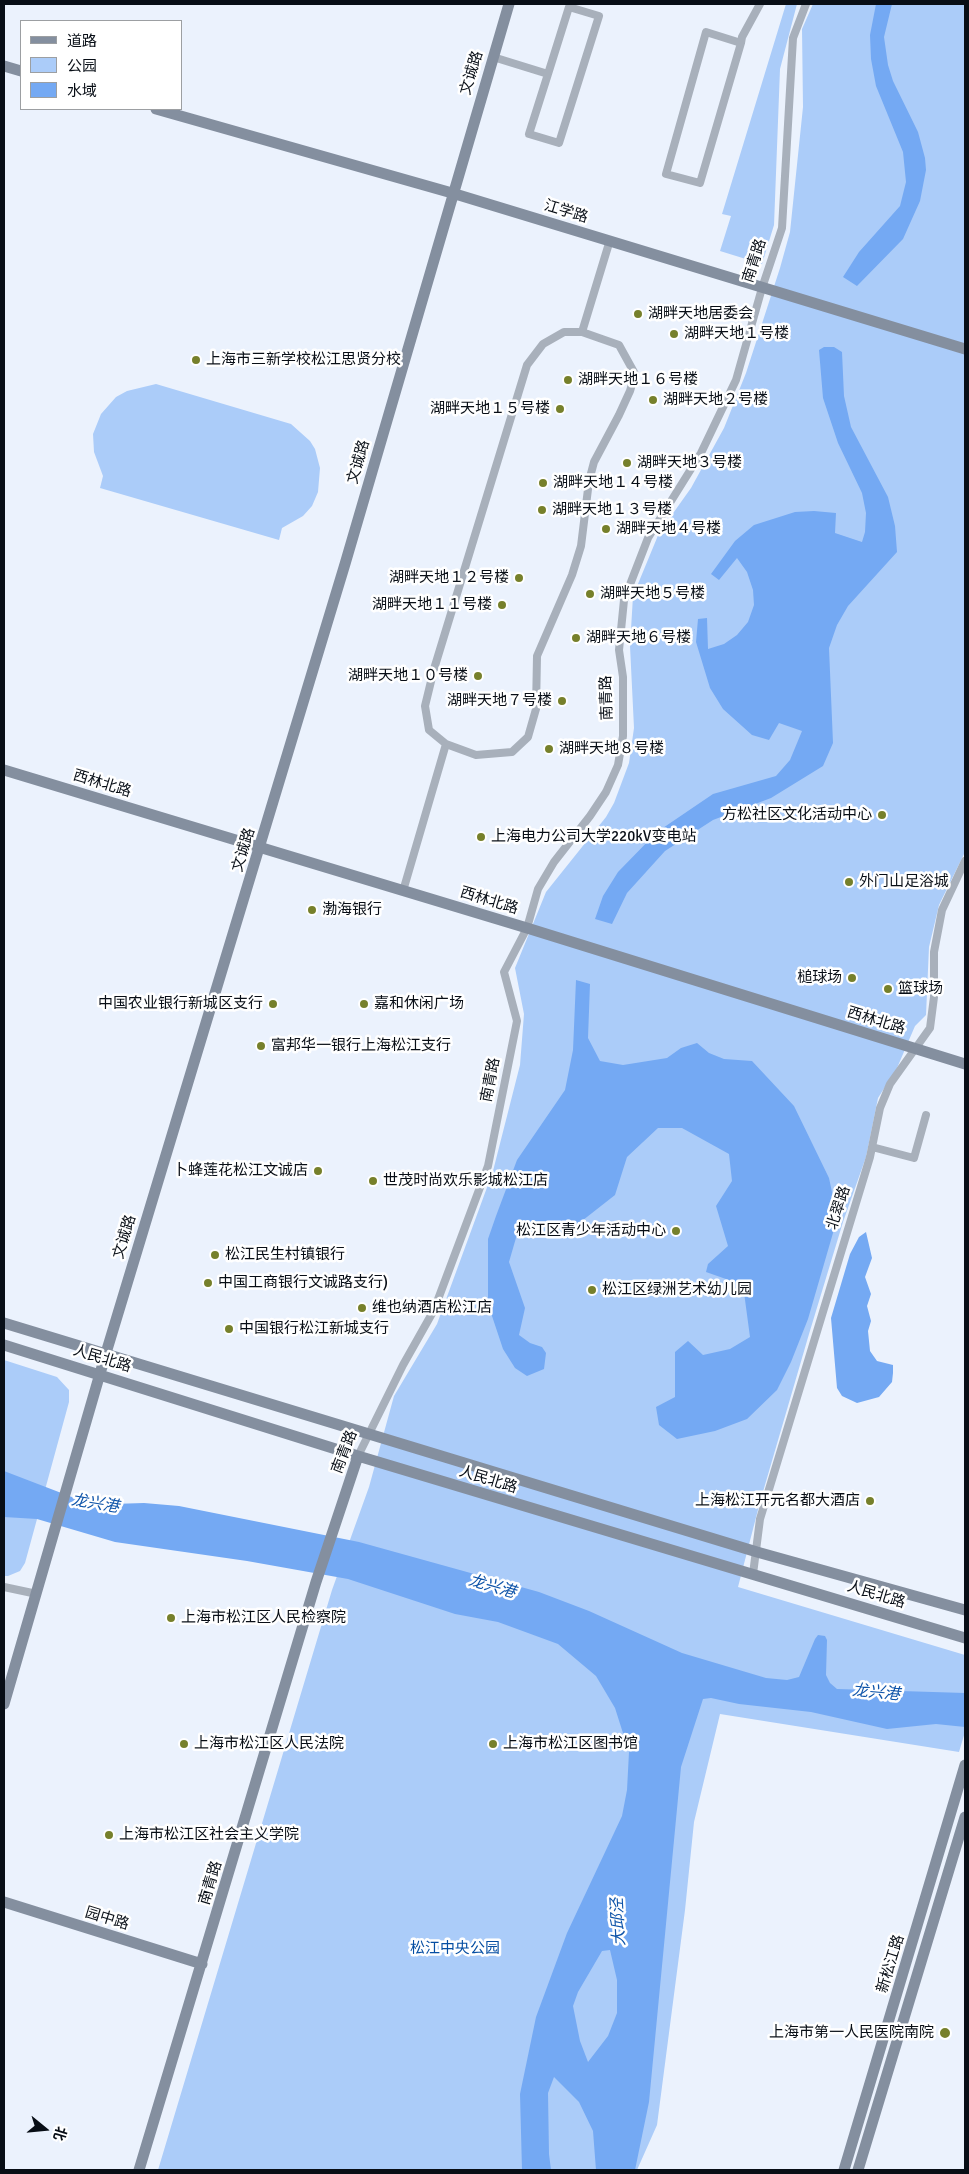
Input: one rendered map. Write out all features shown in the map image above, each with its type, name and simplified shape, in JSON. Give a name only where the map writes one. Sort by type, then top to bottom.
[{"type":"street","name":"文诚路","points":[[4,1704],[106,1353],[260,847],[509,4]]},
{"type":"street","points":[[741,43],[706,32],[666,174],[700,183],[741,43],[760,4]]},
{"type":"street","name":"南青路","points":[[139,2170],[316,1582],[358,1456],[434,1310],[488,1166],[517,1021],[504,972],[527,928],[538,889],[554,862],[606,792],[618,765],[623,736],[623,677],[620,650],[624,600],[648,538],[701,453],[736,380],[762,288],[782,228],[793,38],[806,4]]},
{"type":"street","points":[[569,7],[598,16],[559,143],[530,134],[548,74],[569,7]]},
{"type":"street","points":[[493,57],[548,74]]},
{"type":"street","points":[[4,66],[20,71]]},
{"type":"street","name":"江学路","points":[[160,110],[452,193],[965,348]]},
{"type":"street","points":[[582,332],[610,240]]},
{"type":"street","points":[[564,332],[582,332],[619,345],[635,374],[620,415],[594,462],[589,481],[581,546],[572,576],[537,656],[536,709],[528,737],[512,752],[476,755],[446,744],[429,730],[425,706],[434,669],[527,365],[543,344],[564,332]]},
{"type":"street","points":[[403,891],[446,744]]},
{"type":"street","name":"西林北路","points":[[4,770],[527,928],[965,1064]]},
{"type":"street","name":"北翠路","points":[[753,1574],[760,1519],[872,1147],[880,1108],[890,1084],[930,1028],[934,997],[934,952],[942,910],[958,872],[965,861]]},
{"type":"street","points":[[872,1147],[914,1158],[926,1115]]},
{"type":"street","name":"人民北路","points":[[4,1323],[757,1552],[965,1610]]},
{"type":"street","name":"人民北路","points":[[4,1345],[358,1456],[965,1638]]},
{"type":"street","points":[[4,1587],[37,1594]]},
{"type":"street","name":"新松江路","points":[[844,2170],[965,1765]]},
{"type":"street","name":"新松江路","points":[[858,2170],[965,1817]]},
{"type":"street","name":"园中路","points":[[4,1902],[202,1964]]},
{"type":"green space","points":[[786,4],[797,4],[780,69],[774,225],[762,264],[720,251],[731,216],[722,214]]},
{"type":"green space","name":"松江中央公园","points":[[813,4],[965,4],[965,852],[939,905],[929,947],[926,1015],[915,1026],[897,1068],[878,1098],[866,1157],[843,1222],[809,1334],[760,1502],[738,1587],[965,1655],[965,1732],[959,1752],[720,1714],[694,1822],[685,1910],[657,2125],[637,2170],[158,2170],[332,1590],[369,1487],[394,1396],[437,1324],[493,1171],[520,1065],[524,1014],[515,968],[546,892],[606,817],[614,803],[629,763],[634,728],[630,646],[633,596],[659,533],[691,488],[724,428],[746,373],[780,268],[790,232],[803,107],[802,29]]},
{"type":"green space","points":[[156,384],[291,424],[310,441],[315,449],[320,468],[318,492],[312,506],[303,516],[282,528],[279,540],[100,488],[103,476],[94,452],[93,434],[101,414],[116,397],[127,391]]},
{"type":"green space","points":[[4,1360],[57,1377],[69,1390],[69,1402],[25,1563],[20,1571],[8,1576],[4,1576]]},
{"type":"water","points":[[876,4],[892,4],[884,37],[888,65],[893,81],[918,132],[926,170],[920,201],[903,239],[857,286],[843,277],[859,252],[900,206],[906,182],[903,152],[876,86],[871,59],[870,35]]},
{"type":"water","points":[[824,347],[834,347],[842,352],[844,396],[851,427],[888,497],[895,526],[897,552],[848,606],[837,625],[829,648],[833,743],[823,766],[771,798],[713,820],[665,851],[627,893],[612,924],[595,919],[603,896],[618,872],[657,832],[713,794],[776,776],[790,760],[802,731],[779,723],[769,740],[752,735],[723,709],[710,688],[696,642],[698,619],[707,618],[708,649],[724,644],[737,635],[748,622],[754,605],[753,590],[747,572],[737,558],[719,580],[711,574],[735,541],[754,525],[795,512],[836,513],[835,533],[862,542],[865,532],[866,513],[862,493],[838,443],[823,398],[819,350]]},
{"type":"water","points":[[576,980],[590,984],[588,1038],[600,1061],[623,1065],[667,1058],[681,1048],[697,1043],[709,1053],[724,1059],[752,1061],[794,1106],[829,1178],[836,1211],[833,1233],[808,1319],[791,1362],[777,1390],[747,1419],[715,1431],[677,1439],[659,1425],[656,1407],[675,1397],[675,1352],[688,1341],[703,1355],[730,1349],[750,1337],[743,1285],[706,1272],[708,1264],[728,1246],[716,1206],[732,1181],[729,1154],[682,1128],[658,1128],[627,1157],[615,1195],[578,1224],[518,1231],[509,1262],[525,1308],[519,1335],[530,1343],[542,1347],[546,1353],[544,1369],[527,1376],[515,1368],[503,1349],[488,1304],[488,1239],[496,1216],[517,1160],[565,1090],[573,1050]]},
{"type":"water","points":[[866,1232],[872,1258],[865,1277],[871,1294],[867,1306],[871,1321],[868,1331],[870,1351],[877,1361],[893,1365],[893,1373],[892,1382],[879,1397],[857,1403],[842,1396],[837,1388],[831,1318],[850,1254],[859,1237]]},
{"type":"water","points":[[4,1471],[77,1499],[112,1504],[144,1503],[179,1506],[359,1542],[539,1592],[589,1611],[682,1653],[766,1678],[787,1680],[799,1677],[815,1639],[818,1635],[825,1636],[827,1640],[826,1675],[830,1683],[837,1689],[965,1693],[965,1727],[936,1724],[887,1729],[811,1712],[739,1704],[711,1698],[703,1699],[681,1767],[649,2102],[635,2170],[596,2170],[593,2131],[579,2102],[554,2077],[548,2093],[551,2170],[522,2170],[520,2094],[536,2017],[567,1933],[622,1816],[627,1790],[629,1752],[615,1708],[596,1676],[558,1644],[498,1622],[455,1614],[348,1579],[247,1561],[115,1542],[37,1519],[4,1517]],"holes":[[[610,1950],[617,1980],[617,2013],[608,2036],[588,2062],[580,2041],[573,2006],[578,1992],[602,1951]]]},
{"type":"place","name":"湖畔天地居委会","points":[[638,314]]},
{"type":"place","name":"湖畔天地１号楼","points":[[674,334]]},
{"type":"place","name":"上海市三新学校松江思贤分校","points":[[196,360]]},
{"type":"place","name":"湖畔天地１６号楼","points":[[568,380]]},
{"type":"place","name":"湖畔天地２号楼","points":[[653,400]]},
{"type":"place","name":"湖畔天地１５号楼","points":[[560,409]]},
{"type":"place","name":"湖畔天地３号楼","points":[[627,463]]},
{"type":"place","name":"湖畔天地１４号楼","points":[[543,483]]},
{"type":"place","name":"湖畔天地１３号楼","points":[[542,510]]},
{"type":"place","name":"湖畔天地４号楼","points":[[606,529]]},
{"type":"place","name":"湖畔天地１２号楼","points":[[519,578]]},
{"type":"place","name":"湖畔天地５号楼","points":[[590,594]]},
{"type":"place","name":"湖畔天地１１号楼","points":[[502,605]]},
{"type":"place","name":"湖畔天地６号楼","points":[[576,638]]},
{"type":"place","name":"湖畔天地１０号楼","points":[[478,676]]},
{"type":"place","name":"湖畔天地７号楼","points":[[562,701]]},
{"type":"place","name":"湖畔天地８号楼","points":[[549,749]]},
{"type":"place","name":"方松社区文化活动中心","points":[[882,815]]},
{"type":"place","name":"上海电力公司大学220kV变电站","points":[[481,837]]},
{"type":"place","name":"外门山足浴城","points":[[849,882]]},
{"type":"place","name":"渤海银行","points":[[312,910]]},
{"type":"place","name":"槌球场","points":[[852,978]]},
{"type":"place","name":"篮球场","points":[[888,989]]},
{"type":"place","name":"中国农业银行新城区支行","points":[[273,1004]]},
{"type":"place","name":"嘉和休闲广场","points":[[364,1004]]},
{"type":"place","name":"富邦华一银行上海松江支行","points":[[261,1046]]},
{"type":"place","name":"卜蜂莲花松江文诚店","points":[[318,1171]]},
{"type":"place","name":"世茂时尚欢乐影城松江店","points":[[373,1181]]},
{"type":"place","name":"松江区青少年活动中心","points":[[676,1231]]},
{"type":"place","name":"松江民生村镇银行","points":[[215,1255]]},
{"type":"place","name":"中国工商银行文诚路支行)","points":[[208,1283]]},
{"type":"place","name":"松江区绿洲艺术幼儿园","points":[[592,1290]]},
{"type":"place","name":"维也纳酒店松江店","points":[[362,1308]]},
{"type":"place","name":"中国银行松江新城支行","points":[[229,1329]]},
{"type":"place","name":"上海松江开元名都大酒店","points":[[870,1501]]},
{"type":"place","name":"上海市松江区人民检察院","points":[[171,1618]]},
{"type":"place","name":"上海市松江区人民法院","points":[[184,1744]]},
{"type":"place","name":"上海市松江区图书馆","points":[[493,1744]]},
{"type":"place","name":"上海市松江区社会主义学院","points":[[109,1835]]},
{"type":"place","name":"上海市第一人民医院南院","points":[[945,2033]]},
{"type":"water label","name":"龙兴港","points":[[95,1504]]},
{"type":"water label","name":"龙兴港","points":[[492,1587]]},
{"type":"water label","name":"龙兴港","points":[[876,1693]]},
{"type":"water label","name":"大邱泾","points":[[619,1922]]}]
